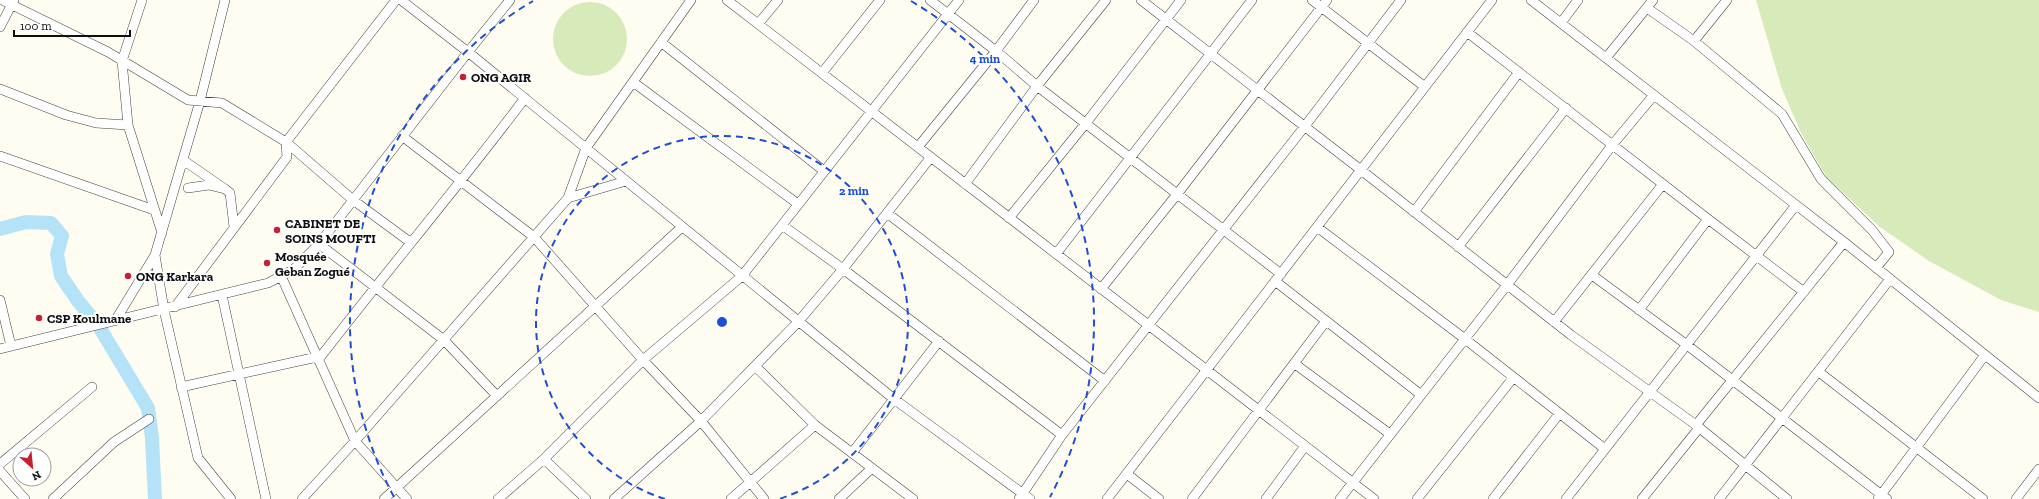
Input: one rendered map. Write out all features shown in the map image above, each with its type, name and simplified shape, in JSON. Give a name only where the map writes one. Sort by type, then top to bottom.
[{"type":"street","points":[[2,0],[12,2],[122,61],[188,100],[222,103],[286,142],[354,200],[410,242]]},
{"type":"street","points":[[142,0],[122,61],[128,125],[162,233]]},
{"type":"street","points":[[115,321],[155,255],[200,101],[225,0]]},
{"type":"street","points":[[175,308],[287,157],[286,142],[396,0]]},
{"type":"street","points":[[401,0],[525,98],[798,322],[894,398],[1024,497],[1062,435],[1401,0]]},
{"type":"street","points":[[0,349],[175,308],[282,278],[293,270],[319,244],[402,136],[510,0]]},
{"type":"street","points":[[302,499],[355,441],[568,198],[586,148],[691,0]]},
{"type":"street","points":[[727,0],[1374,499]]},
{"type":"street","points":[[758,24],[778,0]]},
{"type":"street","points":[[822,74],[880,0]]},
{"type":"street","points":[[930,0],[996,51],[1037,86],[1223,229],[1326,321],[1420,394]]},
{"type":"street","points":[[498,499],[544,459],[643,360],[742,276],[959,0]]},
{"type":"street","points":[[918,148],[996,51],[1034,0]]},
{"type":"street","points":[[965,184],[1037,86],[1106,0]]},
{"type":"street","points":[[1141,0],[1361,170],[1554,322],[1697,427],[1787,499]]},
{"type":"street","points":[[1009,218],[1086,123],[1181,0]]},
{"type":"street","points":[[1056,254],[1252,0]]},
{"type":"street","points":[[1312,0],[1325,4],[1368,43],[1425,87]]},
{"type":"street","points":[[1107,499],[1492,0]]},
{"type":"street","points":[[1531,0],[1844,242],[2039,398]]},
{"type":"street","points":[[1561,23],[1578,0]]},
{"type":"street","points":[[1606,58],[1652,0]]},
{"type":"street","points":[[1694,41],[1727,0]]},
{"type":"street","points":[[0,28],[12,2]]},
{"type":"street","points":[[1101,289],[1178,194],[1325,4]]},
{"type":"street","points":[[1647,8],[1694,41],[1782,114],[1821,179],[1872,230],[1889,252],[1876,268]]},
{"type":"street","points":[[1467,32],[1804,292]]},
{"type":"street","points":[[661,42],[824,171]]},
{"type":"street","points":[[1414,212],[1519,72]]},
{"type":"street","points":[[633,82],[798,204]]},
{"type":"street","points":[[0,89],[66,115],[96,123],[128,125]]},
{"type":"street","points":[[1340,499],[1420,394],[1465,339],[1613,144],[1654,95]]},
{"type":"street","points":[[181,387],[318,358],[410,242],[461,182],[525,98]]},
{"type":"street","points":[[1458,247],[1566,108]]},
{"type":"street","points":[[402,136],[534,237],[595,307],[701,422],[764,499]]},
{"type":"street","points":[[0,156],[154,210]]},
{"type":"street","points":[[614,499],[701,422],[798,322],[844,269],[931,157]]},
{"type":"street","points":[[183,160],[230,193],[234,227]]},
{"type":"street","points":[[568,198],[626,181]]},
{"type":"street","points":[[1554,322],[1663,184]]},
{"type":"street","points":[[188,188],[209,185],[225,189]]},
{"type":"street","points":[[1566,499],[1796,205]]},
{"type":"street","points":[[887,213],[1105,381]]},
{"type":"street","points":[[1639,310],[1708,219]]},
{"type":"street","points":[[782,225],[844,269],[1062,435]]},
{"type":"street","points":[[384,499],[682,227]]},
{"type":"street","points":[[1317,227],[1465,339],[1605,449]]},
{"type":"street","points":[[1642,499],[1733,380],[1844,242]]},
{"type":"street","points":[[319,244],[444,340],[498,396]]},
{"type":"street","points":[[155,255],[164,310],[198,458],[232,499]]},
{"type":"street","points":[[1592,275],[1733,380],[1882,498],[1916,447],[1985,355]]},
{"type":"street","points":[[282,278],[355,441],[407,499]]},
{"type":"street","points":[[1719,499],[1890,279]]},
{"type":"street","points":[[222,295],[266,499]]},
{"type":"street","points":[[0,300],[11,346]]},
{"type":"street","points":[[1192,499],[1326,321]]},
{"type":"street","points":[[852,453],[939,341]]},
{"type":"street","points":[[1295,364],[1390,434]]},
{"type":"street","points":[[756,366],[816,425],[913,499]]},
{"type":"street","points":[[1819,372],[1983,499]]},
{"type":"street","points":[[1417,499],[1513,378]]},
{"type":"street","points":[[0,464],[92,387]]},
{"type":"street","points":[[1493,499],[1559,414]]},
{"type":"street","points":[[53,499],[114,442],[150,420]]},
{"type":"street","points":[[731,499],[816,425]]},
{"type":"street","points":[[1266,499],[1305,446]]},
{"type":"street","points":[[544,459],[586,499]]},
{"type":"street","points":[[839,499],[872,468]]},
{"type":"street","points":[[0,470],[25,499]]},
{"type":"street","points":[[2016,499],[2039,470]]},
{"type":"street","points":[[1126,474],[1159,499]]},
{"type":"green space","points":[[1756,0],[2039,0],[2039,312],[2001,300],[1929,261],[1880,227],[1827,178],[1802,135],[1782,89]]},
{"type":"green space","points":[[590,2],[604,5],[616,13],[624,25],[627,39],[624,53],[616,65],[604,73],[590,76],[576,73],[564,65],[556,53],[553,39],[556,25],[564,13],[576,5]]},
{"type":"waterway","points":[[0,229],[26,222],[51,223],[62,236],[57,254],[61,276],[78,301],[98,325],[148,408],[152,438],[155,499]]},
{"type":"place","name":"ONG AGIR","points":[[463,77]]},
{"type":"place","name":"CABINET DE SOINS MOUFTI","points":[[277,230]]},
{"type":"place","name":"Mosquée Geban Zogué","points":[[267,263]]},
{"type":"place","name":"ONG Karkara","points":[[128,276]]},
{"type":"place","name":"CSP Koulmane","points":[[39,318]]}]
